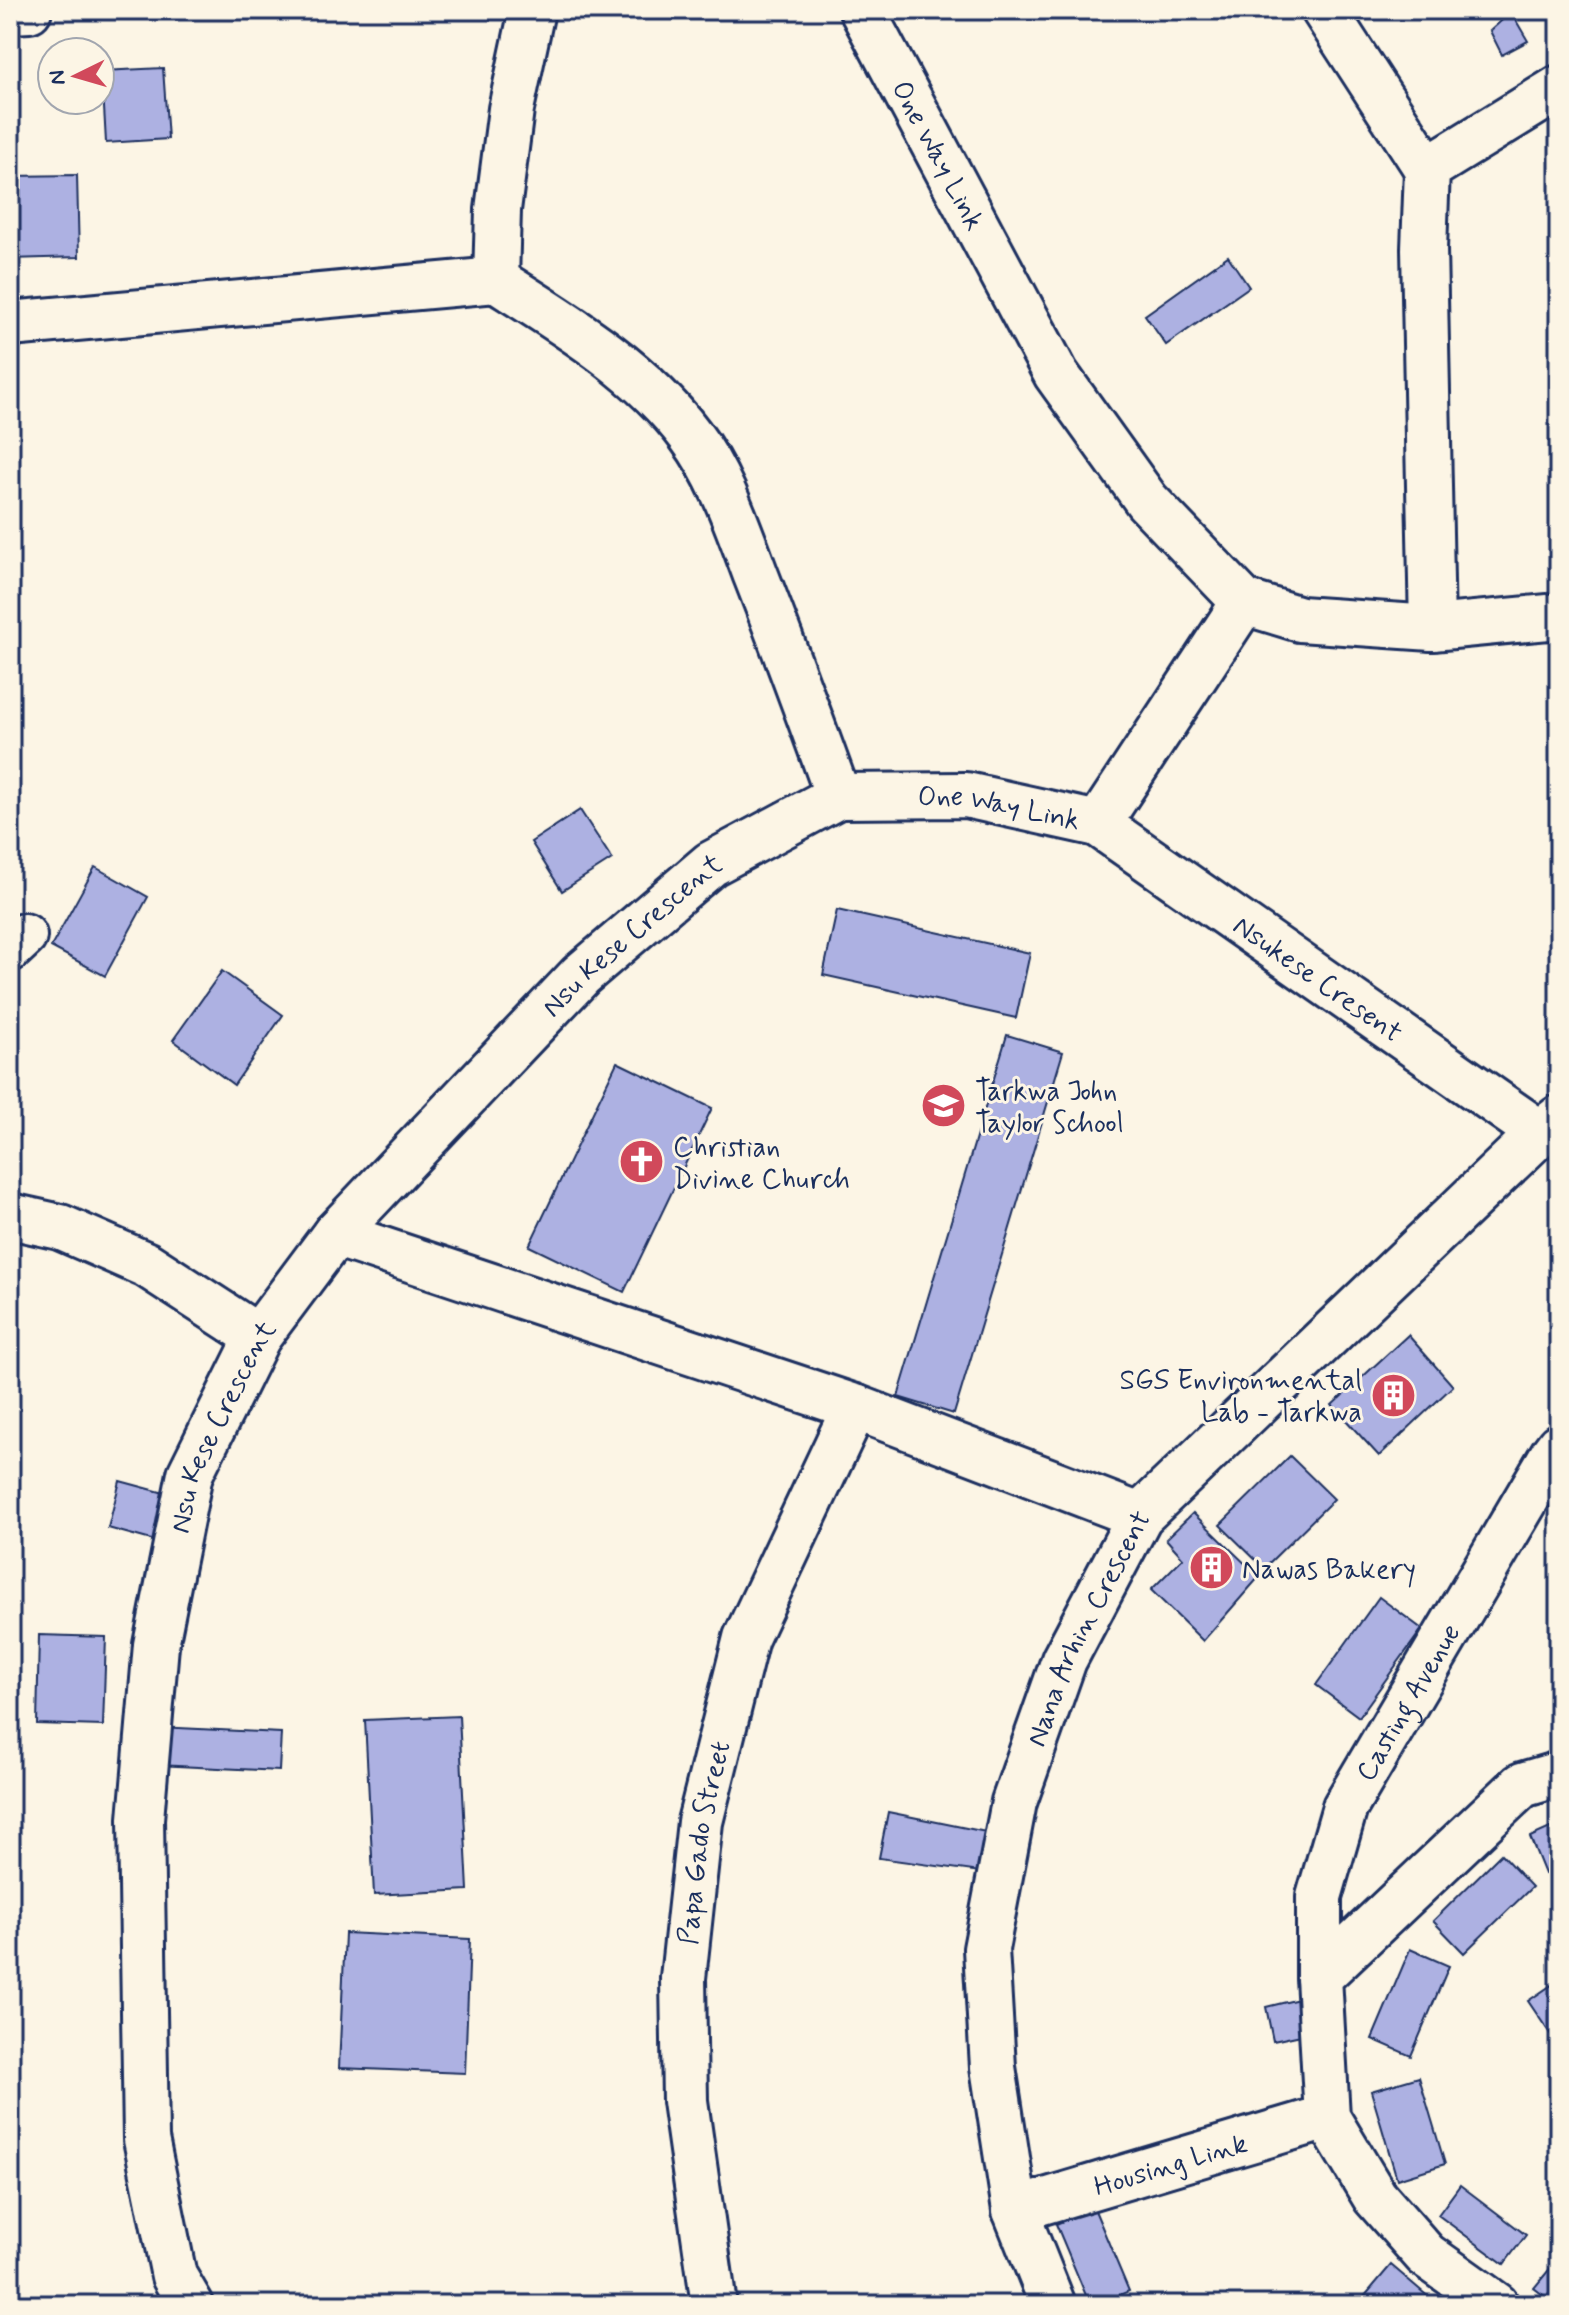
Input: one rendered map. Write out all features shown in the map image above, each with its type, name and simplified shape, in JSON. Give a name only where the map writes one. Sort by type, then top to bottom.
[{"type":"street","points":[[10,11],[29,10]]},
{"type":"street","points":[[496,280],[498,210],[509,123],[532,10]]},
{"type":"street","name":"One Way Link","points":[[838,796],[966,795],[1098,824],[1244,602],[1147,501],[1056,374],[862,10]]},
{"type":"street","points":[[1324,10],[1427,169],[1424,249],[1432,628]]},
{"type":"street","points":[[1427,169],[1559,88]]},
{"type":"street","points":[[10,324],[496,280],[590,340],[652,394],[690,435],[719,481],[838,796]]},
{"type":"street","points":[[1244,602],[1300,619],[1432,628],[1559,616]]},
{"type":"street","name":"Nsu Kese Crescent","points":[[191,2305],[174,2276],[146,2139],[141,1819],[156,1645],[190,1474],[258,1337],[335,1234],[581,975],[711,864],[838,796]]},
{"type":"street","name":"Nsukese Cresent","points":[[1098,824],[1550,1125]]},
{"type":"street","name":"Nana Arhin Crescent","points":[[1053,2305],[1015,2210],[993,2067],[986,1949],[1014,1802],[1064,1660],[1140,1516],[1550,1125]]},
{"type":"street","points":[[10,1216],[60,1227],[147,1265],[258,1337]]},
{"type":"street","points":[[335,1234],[855,1407],[1140,1516]]},
{"type":"street","name":"Papa Gado Street","points":[[714,2305],[685,2101],[683,1978],[700,1822],[746,1638],[855,1407]]},
{"type":"street","name":"Casting Avenue","points":[[1327,2117],[1319,1977],[1319,1897],[1345,1807],[1557,1452]]},
{"type":"street","points":[[1319,1977],[1522,1785],[1559,1774]]},
{"type":"street","points":[[1327,2117],[1375,2197],[1426,2255],[1496,2305]]},
{"type":"street","name":"Housing Link","points":[[1015,2210],[1327,2117]]},
{"type":"building","points":[[1511,12],[1528,41],[1502,55],[1490,31]]},
{"type":"building","points":[[163,68],[168,139],[106,143],[104,116],[116,116],[116,70]]},
{"type":"building","points":[[77,175],[79,257],[10,259],[10,176]]},
{"type":"building","points":[[1228,256],[1249,287],[1166,345],[1145,315]]},
{"type":"building","points":[[580,810],[612,859],[562,891],[531,842]]},
{"type":"building","points":[[95,867],[148,897],[105,976],[51,947]]},
{"type":"building","points":[[837,910],[1030,953],[1016,1018],[823,975]]},
{"type":"building","points":[[222,971],[283,1015],[234,1085],[173,1040]]},
{"type":"building","points":[[1007,1035],[1063,1052],[954,1414],[898,1397]]},
{"type":"building","points":[[617,1062],[712,1108],[624,1292],[529,1246]]},
{"type":"building","name":"SGS Environmental Lab - Tarkwa","points":[[1408,1335],[1453,1386],[1379,1456],[1332,1405]]},
{"type":"building","points":[[1290,1456],[1334,1499],[1264,1568],[1220,1525]]},
{"type":"building","points":[[120,1481],[168,1494],[155,1541],[108,1528]]},
{"type":"building","name":"Nawas Bakery","points":[[1193,1513],[1259,1577],[1203,1641],[1151,1590],[1183,1558],[1166,1539]]},
{"type":"building","points":[[1379,1597],[1422,1629],[1359,1717],[1316,1685]]},
{"type":"building","points":[[39,1635],[106,1637],[103,1726],[37,1724]]},
{"type":"building","points":[[459,1716],[468,1890],[374,1895],[365,1720]]},
{"type":"building","points":[[158,1727],[281,1733],[279,1771],[157,1765]]},
{"type":"building","points":[[888,1812],[991,1833],[980,1872],[879,1858]]},
{"type":"building","points":[[1559,1824],[1559,1868],[1545,1874],[1530,1837]]},
{"type":"building","points":[[1501,1854],[1532,1887],[1464,1953],[1433,1921]]},
{"type":"building","points":[[345,1933],[470,1939],[465,2073],[339,2068]]},
{"type":"building","points":[[1410,1949],[1449,1966],[1411,2056],[1372,2039]]},
{"type":"building","points":[[1559,1980],[1559,2047],[1528,2001]]},
{"type":"building","points":[[1307,1997],[1315,2032],[1273,2041],[1266,2007]]},
{"type":"building","points":[[1419,2077],[1445,2164],[1397,2179],[1371,2091]]},
{"type":"building","points":[[1460,2185],[1526,2235],[1504,2264],[1438,2215]]},
{"type":"building","points":[[1094,2208],[1129,2291],[1090,2305],[1056,2224]]},
{"type":"building","points":[[1391,2265],[1438,2305],[1373,2305],[1364,2297]]},
{"type":"building","points":[[1553,2265],[1559,2270],[1559,2305],[1534,2288]]},
{"type":"place","name":"Tarkwa John Taylor School","points":[[944,1106]]},
{"type":"place","name":"Christian Divine Church","points":[[642,1162]]},
{"type":"place","name":"SGS Environmental Lab - Tarkwa","points":[[1393,1395]]},
{"type":"place","name":"Nawas Bakery","points":[[1211,1568]]}]
